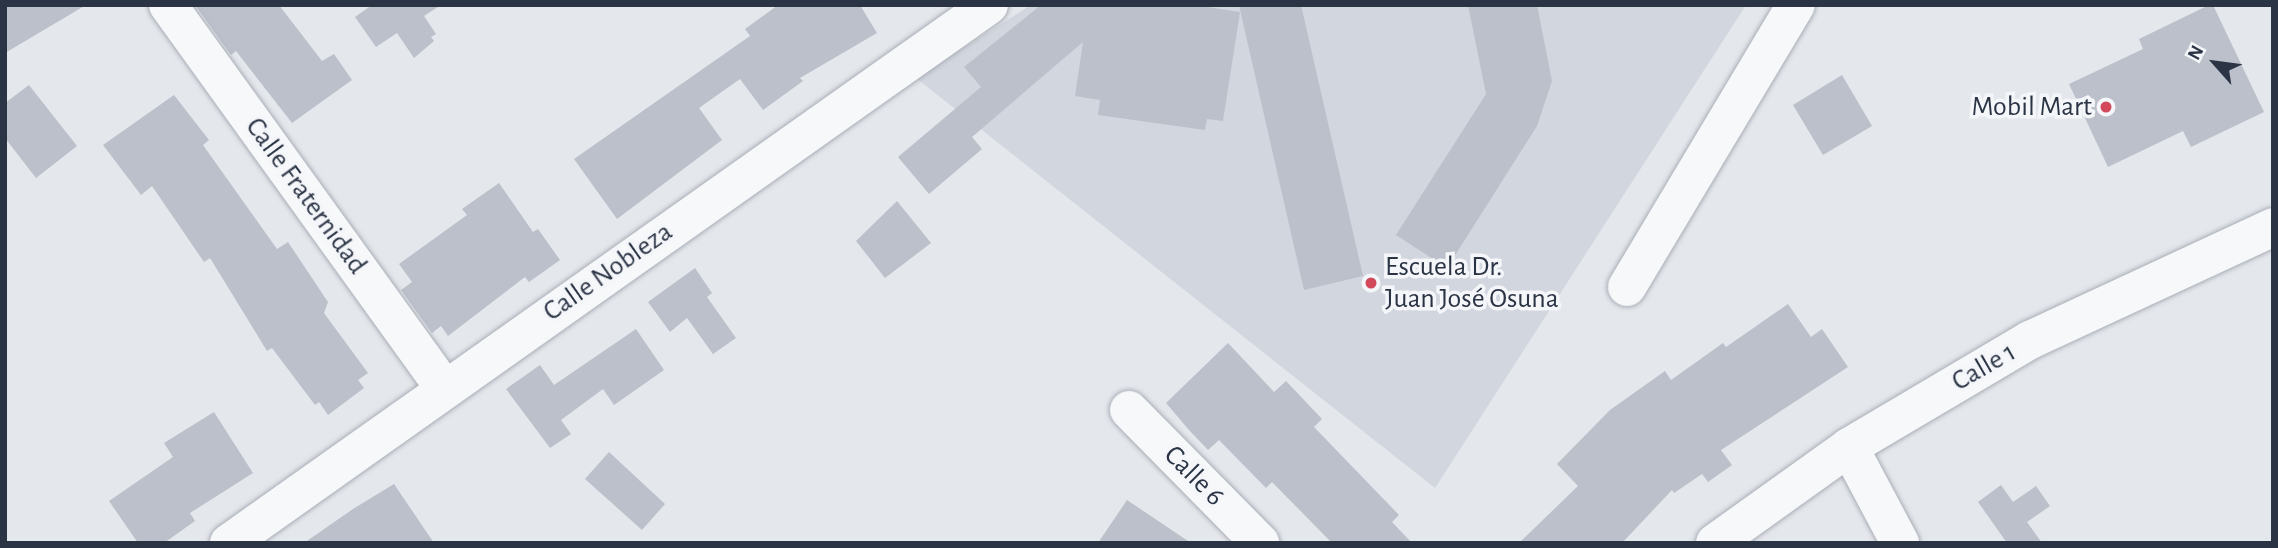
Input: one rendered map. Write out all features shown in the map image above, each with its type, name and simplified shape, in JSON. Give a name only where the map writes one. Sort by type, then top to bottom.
[{"type":"street","name":"Calle Fraternidad","points":[[168,5],[444,387]]},
{"type":"street","name":"Calle Nobleza","points":[[229,543],[444,387],[989,5]]},
{"type":"street","points":[[1627,287],[1796,5]]},
{"type":"street","name":"Calle 1","points":[[1715,543],[1849,447],[2030,340],[2273,227]]},
{"type":"street","name":"Calle 6","points":[[1129,410],[1260,543]]},
{"type":"street","points":[[1849,447],[1900,543]]},
{"type":"shaded area","name":"Escuela Dr. Juan José Osuna","points":[[1031,5],[1746,5],[1435,488],[916,78]]},
{"type":"building","points":[[5,5],[86,5],[5,53]]},
{"type":"building","points":[[195,5],[279,5],[322,61],[334,54],[352,80],[292,123],[236,51],[231,55]]},
{"type":"building","points":[[372,5],[441,5],[424,16],[436,34],[431,37],[434,41],[414,58],[397,33],[376,47],[355,17]]},
{"type":"building","points":[[778,5],[860,5],[877,33],[800,78],[803,81],[763,110],[740,79],[699,108],[722,140],[617,219],[574,159],[750,36],[745,29]]},
{"type":"building","points":[[1041,5],[1194,5],[1240,12],[1223,121],[1207,119],[1205,130],[1098,115],[1100,100],[1075,96],[1083,42],[972,137],[982,149],[929,194],[898,157],[981,87],[964,67]]},
{"type":"building","points":[[1239,5],[1301,5],[1363,276],[1304,290]]},
{"type":"building","points":[[1468,5],[1537,5],[1552,81],[1537,126],[1447,268],[1396,235],[1486,94]]},
{"type":"building","points":[[2213,5],[2264,112],[2191,147],[2183,131],[2108,167],[2069,84],[2143,49],[2139,39]]},
{"type":"building","points":[[1842,75],[1872,126],[1823,155],[1793,105]]},
{"type":"building","points":[[29,85],[77,146],[36,178],[5,138],[5,103]]},
{"type":"building","points":[[174,95],[209,140],[203,145],[277,249],[288,242],[328,302],[324,313],[368,373],[358,380],[364,388],[328,415],[319,402],[315,405],[272,348],[267,351],[210,258],[204,262],[152,186],[141,195],[103,145]]},
{"type":"building","points":[[499,183],[533,232],[538,229],[560,260],[529,282],[525,277],[448,336],[441,326],[432,333],[401,290],[412,282],[399,264],[467,215],[462,209]]},
{"type":"building","points":[[897,201],[931,243],[885,278],[856,241]]},
{"type":"building","points":[[695,268],[712,293],[707,297],[736,338],[713,354],[687,318],[670,332],[648,302]]},
{"type":"building","points":[[1788,304],[1811,337],[1822,329],[1848,367],[1721,450],[1732,465],[1708,482],[1702,474],[1674,493],[1672,490],[1622,543],[1519,543],[1578,486],[1557,464],[1610,410],[1665,371],[1671,380],[1723,343],[1726,347]]},
{"type":"building","points":[[636,329],[664,370],[614,405],[603,389],[561,420],[571,434],[550,448],[506,389],[540,365],[554,385]]},
{"type":"building","points":[[1228,343],[1274,392],[1286,381],[1322,419],[1314,427],[1399,515],[1392,522],[1412,543],[1332,543],[1272,482],[1266,488],[1219,440],[1208,450],[1189,430],[1166,403]]},
{"type":"building","points":[[214,412],[253,473],[190,513],[195,521],[164,543],[138,543],[109,501],[173,457],[164,443]]},
{"type":"building","points":[[609,452],[665,504],[642,530],[585,479]]},
{"type":"building","points":[[394,484],[434,543],[304,543],[353,509]]},
{"type":"building","points":[[2001,485],[2013,502],[2036,486],[2050,506],[2027,522],[2042,543],[2007,543],[1978,502]]},
{"type":"building","points":[[1127,500],[1191,543],[1098,543]]},
{"type":"place","name":"Mobil Mart","points":[[2106,107]]},
{"type":"place","name":"Escuela Dr. Juan José Osuna","points":[[1371,283]]}]
